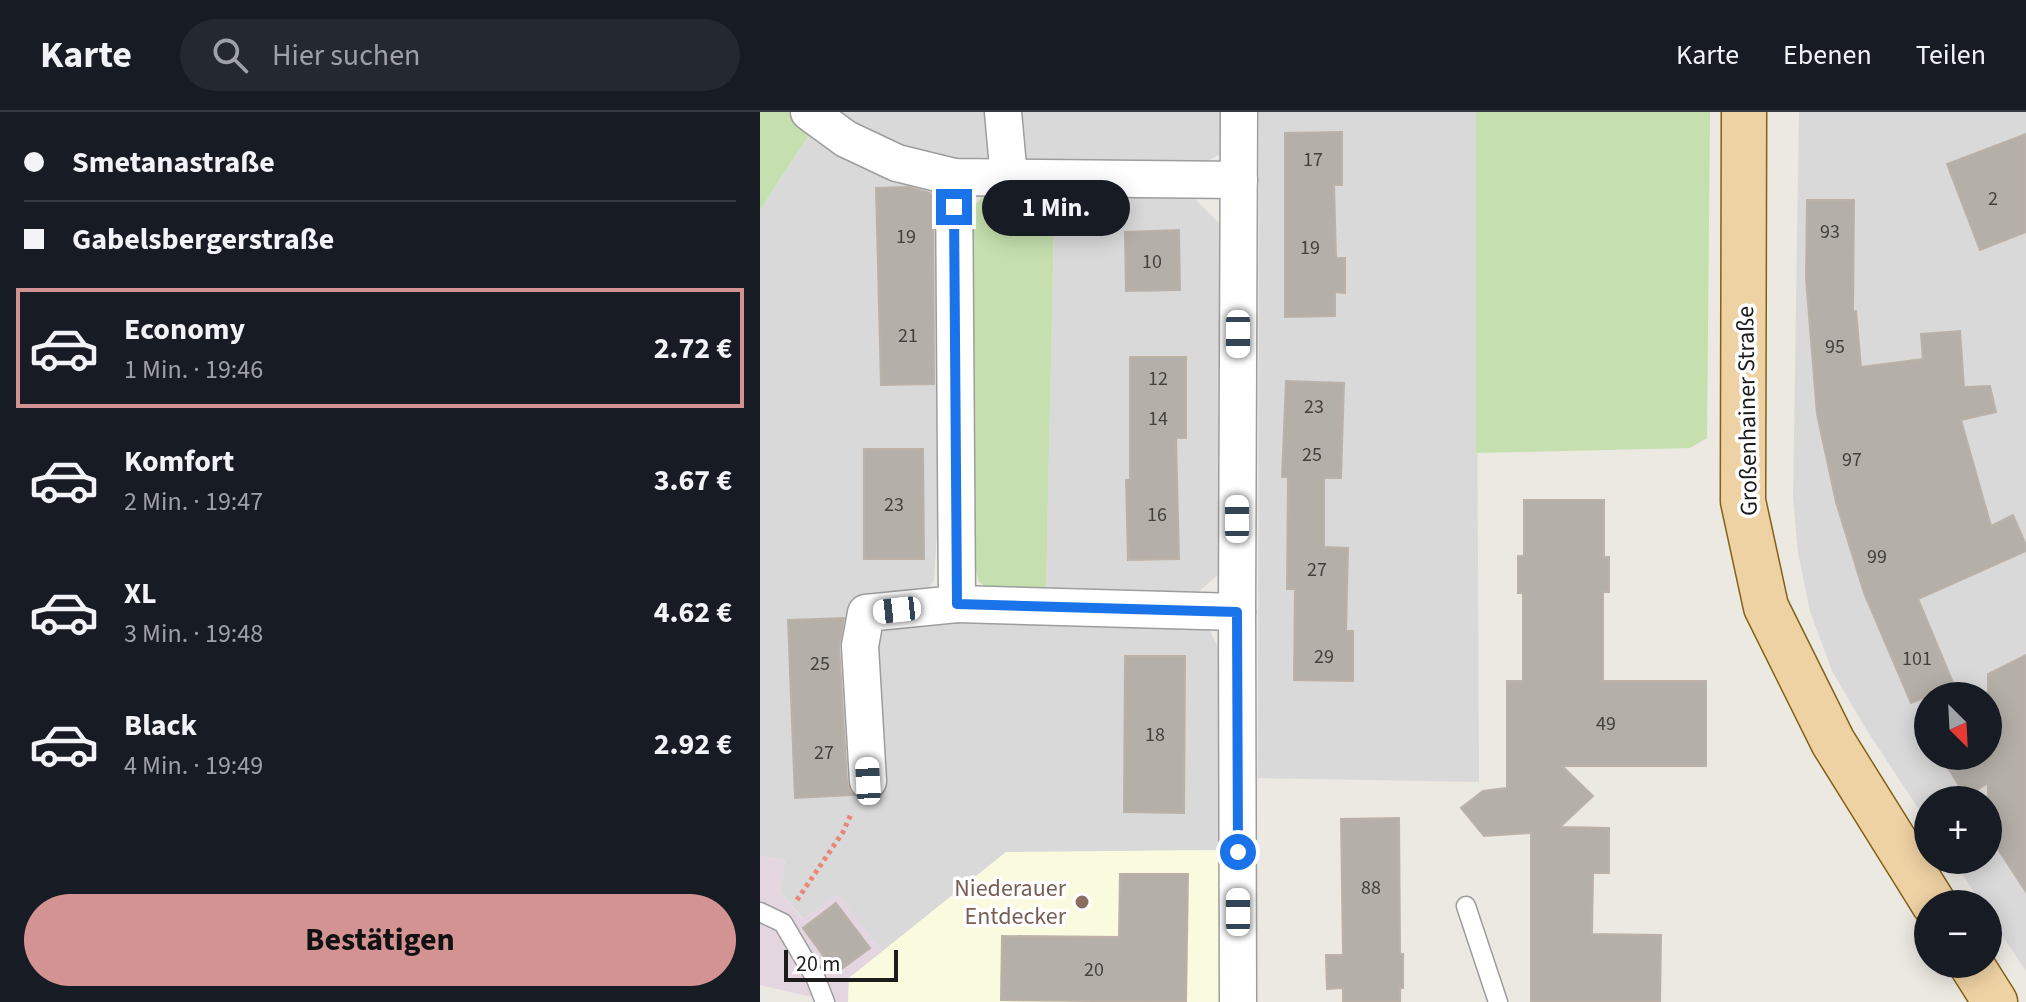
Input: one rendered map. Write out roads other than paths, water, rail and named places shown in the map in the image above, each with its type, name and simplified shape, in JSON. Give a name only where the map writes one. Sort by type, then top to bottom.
[{"type":"main road","name":"Großenhainer Straße","points":[[1744,112],[1743,501],[1766,607],[1833,742],[1925,890]]},
{"type":"main road","points":[[1980,978],[1995,1002]]},
{"type":"street","points":[[809,112],[846,139],[897,163],[954,177],[1239,180]]},
{"type":"street","points":[[1003,112],[1009,178]]},
{"type":"street","points":[[1238,1002],[1239,112]]},
{"type":"street","points":[[954,177],[957,604]]},
{"type":"street","points":[[868,781],[860,646],[866,613],[957,604],[1237,612]]},
{"type":"lane","points":[[1466,906],[1498,1002]]},
{"type":"lane","points":[[760,912],[783,923],[816,979],[825,1002]]},
{"type":"place","name":"Niederauer Entdecker","points":[[1082,902]]}]
